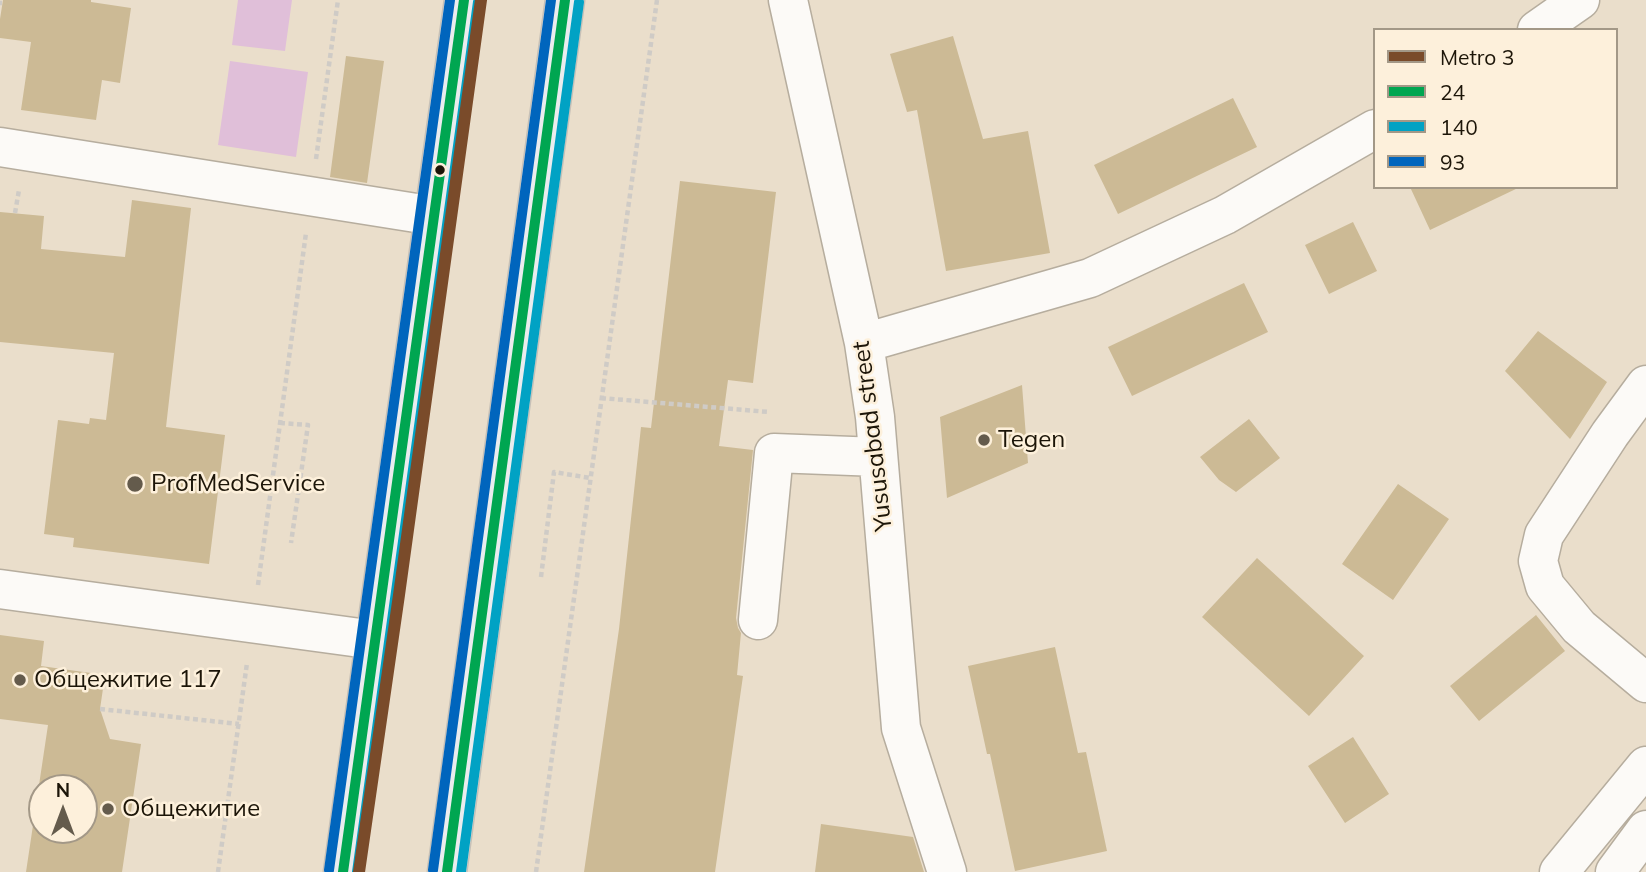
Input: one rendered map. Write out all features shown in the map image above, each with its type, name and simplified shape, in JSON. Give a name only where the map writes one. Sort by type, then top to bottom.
[{"type":"main road","points":[[343,872],[464,0]]},
{"type":"main road","points":[[447,872],[565,0]]},
{"type":"street","name":"Yususabad street","points":[[788,0],[864,343],[875,417],[901,728],[947,872]]},
{"type":"street","points":[[1540,28],[1580,0]]},
{"type":"street","points":[[864,343],[1090,278],[1225,215],[1373,130]]},
{"type":"street","points":[[0,147],[435,216]]},
{"type":"street","points":[[1646,385],[1544,535],[1538,561],[1545,586],[1578,627],[1646,683]]},
{"type":"street","points":[[758,620],[775,453],[878,457]]},
{"type":"street","points":[[0,589],[375,640]]},
{"type":"street","points":[[1559,872],[1646,766]]},
{"type":"street","points":[[1615,872],[1646,830]]},
{"type":"path","points":[[219,872],[338,0]]},
{"type":"path","points":[[536,872],[657,0]]},
{"type":"path","points":[[601,398],[769,412]]},
{"type":"path","points":[[280,423],[308,425],[291,543]]},
{"type":"path","points":[[541,577],[554,472],[590,478]]},
{"type":"path","points":[[100,709],[239,724]]},
{"type":"shaded area","points":[[238,0],[292,0],[285,51],[232,45]]},
{"type":"shaded area","points":[[230,61],[308,72],[296,157],[218,145]]},
{"type":"building","points":[[3,0],[91,0],[131,8],[120,83],[102,80],[96,120],[21,110],[31,42],[0,38]]},
{"type":"building","points":[[953,36],[983,139],[1028,131],[1050,253],[946,271],[917,110],[907,112],[890,54]]},
{"type":"building","points":[[346,56],[384,61],[367,183],[330,177]]},
{"type":"building","points":[[1233,98],[1257,147],[1118,214],[1094,165]]},
{"type":"building","points":[[680,181],[776,192],[753,383],[728,380],[719,446],[753,450],[736,618],[741,633],[737,675],[743,676],[715,872],[584,872],[619,629],[641,427],[651,428]]},
{"type":"building","points":[[1411,189],[1516,189],[1430,230]]},
{"type":"building","points":[[132,200],[191,208],[166,427],[225,435],[209,564],[73,547],[74,538],[44,534],[58,420],[89,424],[90,418],[106,420],[114,353],[0,342],[0,212],[44,216],[41,249],[125,257]]},
{"type":"building","points":[[1353,222],[1377,271],[1329,294],[1305,245]]},
{"type":"building","points":[[1244,283],[1268,332],[1132,396],[1108,347]]},
{"type":"building","points":[[1538,331],[1607,382],[1570,439],[1505,371]]},
{"type":"building","name":"Tegen","points":[[1022,385],[1028,463],[947,498],[940,417]]},
{"type":"building","points":[[1249,419],[1280,458],[1236,492],[1219,480],[1200,457]]},
{"type":"building","points":[[1398,484],[1449,519],[1393,600],[1342,564]]},
{"type":"building","points":[[1257,558],[1364,656],[1309,716],[1202,617]]},
{"type":"building","points":[[1536,615],[1565,651],[1479,721],[1450,686]]},
{"type":"building","points":[[0,635],[44,641],[41,666],[105,675],[100,709],[110,739],[141,744],[122,872],[26,872],[30,844],[98,844],[98,774],[41,774],[48,725],[0,719]]},
{"type":"building","points":[[1055,647],[1078,753],[1086,752],[1107,851],[1015,871],[968,666]]},
{"type":"building","points":[[1353,737],[1389,794],[1345,823],[1308,766]]},
{"type":"building","points":[[821,824],[913,837],[924,872],[815,872]]},
{"type":"metro line","name":"3","points":[[359,872],[481,0]]},
{"type":"transit line","name":"93","points":[[329,870],[450,0]]},
{"type":"transit line","name":"24","points":[[343,872],[464,0]]},
{"type":"transit line","name":"93","points":[[433,870],[551,0]]},
{"type":"transit line","name":"24","points":[[447,872],[565,0]]},
{"type":"transit line","name":"140","points":[[357,872],[478,2]]},
{"type":"transit line","name":"140","points":[[461,872],[579,2]]},
{"type":"place","name":"Tegen","points":[[984,440]]},
{"type":"place","name":"ProfMedService","points":[[135,484]]},
{"type":"place","name":"Общежитие 117","points":[[20,680]]},
{"type":"place","name":"Общежитие","points":[[108,809]]}]
